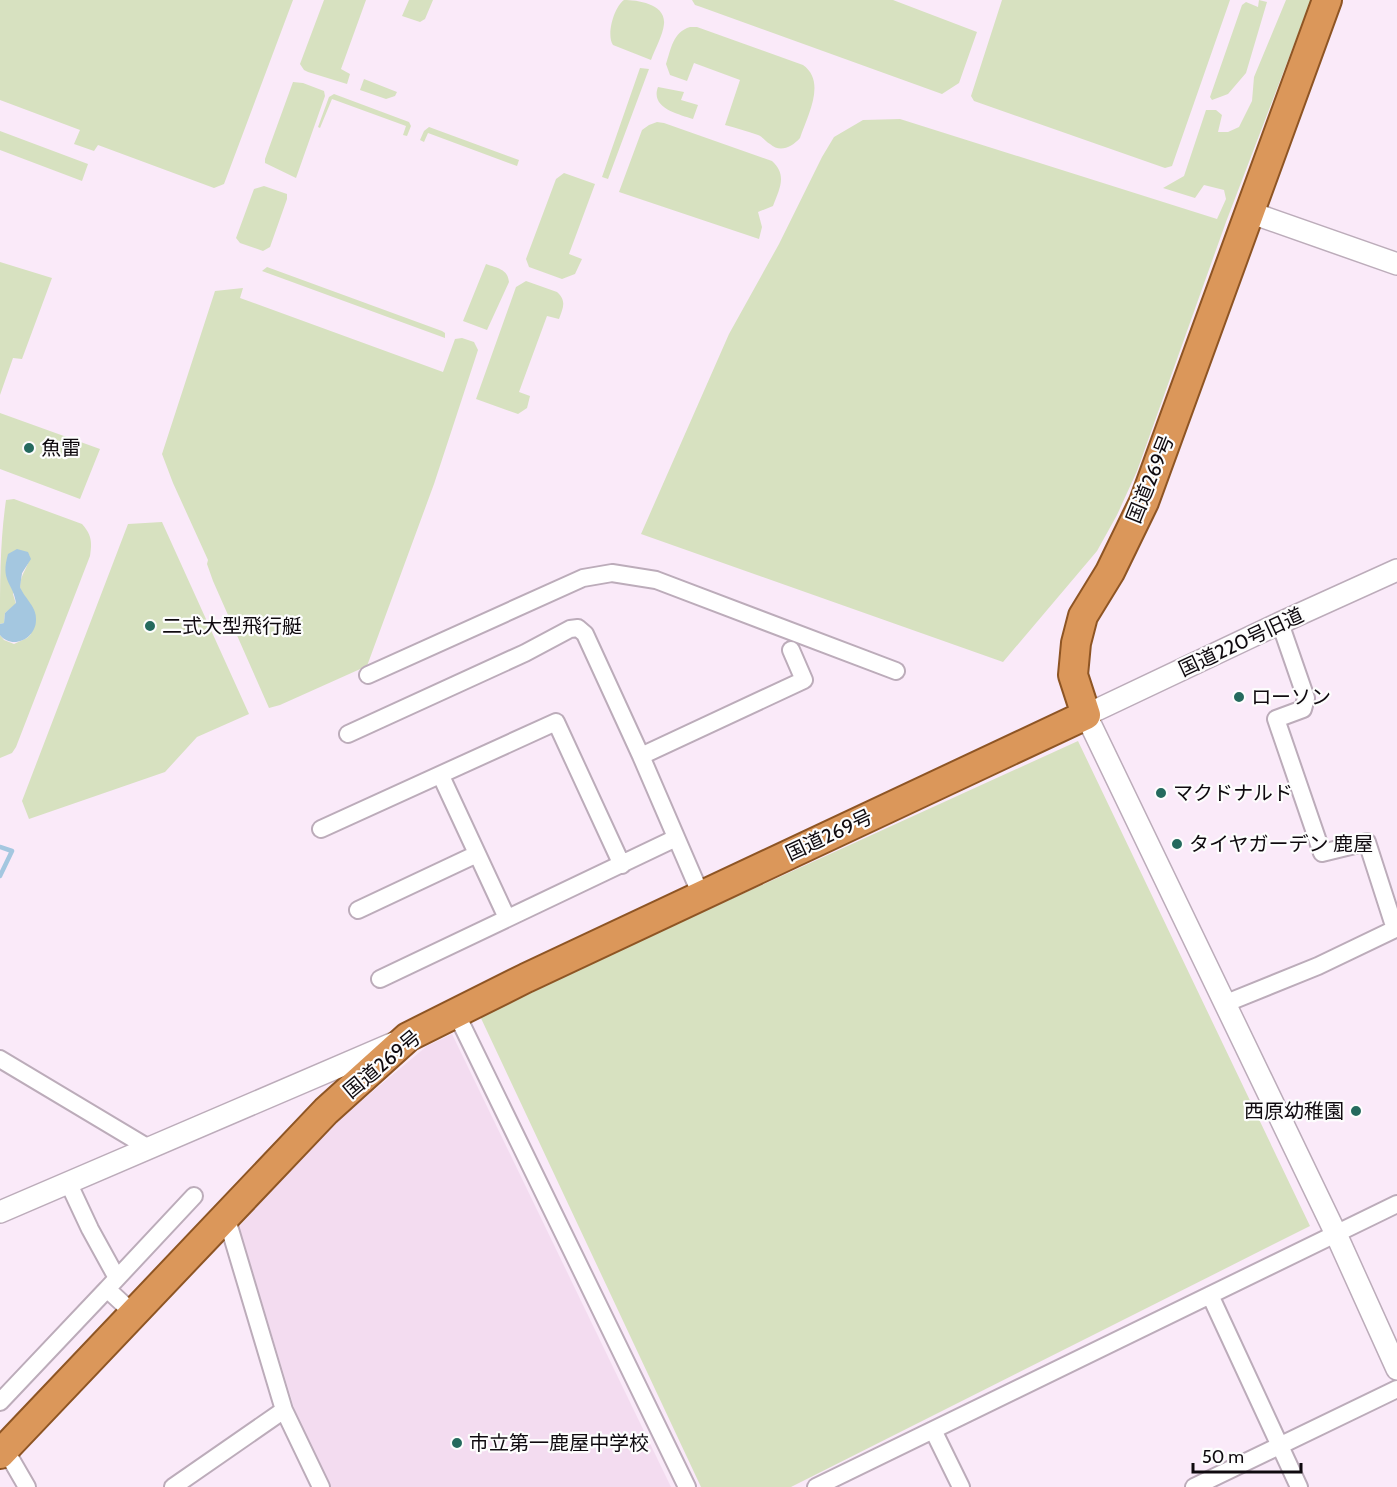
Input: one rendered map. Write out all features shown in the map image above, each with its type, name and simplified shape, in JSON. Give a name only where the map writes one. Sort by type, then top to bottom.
[{"type":"highway","name":"国道269号","points":[[3,1451],[326,1111],[408,1037],[701,896],[1086,716],[1073,675],[1076,643],[1083,616],[1110,572],[1144,502],[1327,0]]},
{"type":"street","points":[[1249,212],[1397,264]]},
{"type":"street","name":"国道220号旧道","points":[[1086,716],[1397,570]]},
{"type":"street","points":[[368,675],[583,578],[612,573],[656,580],[896,671]]},
{"type":"street","points":[[1224,1004],[1318,966],[1395,929],[1394,913],[1367,842],[1322,853],[1276,719],[1303,709],[1306,698],[1280,623]]},
{"type":"street","points":[[348,734],[525,653],[570,628],[578,628],[585,634],[641,756],[701,896]]},
{"type":"street","points":[[641,756],[804,680],[791,650]]},
{"type":"street","points":[[1086,716],[1336,1234],[1397,1369]]},
{"type":"street","points":[[321,829],[556,722],[622,864]]},
{"type":"street","points":[[441,776],[507,918]]},
{"type":"street","points":[[380,978],[676,838]]},
{"type":"street","points":[[358,910],[477,854]]},
{"type":"street","points":[[456,1013],[687,1487]]},
{"type":"street","points":[[0,1212],[408,1037]]},
{"type":"street","points":[[0,1059],[147,1147]]},
{"type":"street","points":[[68,1182],[112,1283],[134,1313]]},
{"type":"street","points":[[0,1402],[194,1196]]},
{"type":"street","points":[[816,1487],[1397,1204]]},
{"type":"street","points":[[226,1216],[284,1410],[321,1487]]},
{"type":"street","points":[[1210,1295],[1299,1487]]},
{"type":"street","points":[[1194,1487],[1397,1389]]},
{"type":"street","points":[[173,1487],[284,1410]]},
{"type":"street","points":[[933,1430],[961,1487]]},
{"type":"street","points":[[3,1451],[27,1487]]},
{"type":"shaded area","points":[[452,1034],[671,1487],[327,1487],[306,1447],[239,1227],[317,1138],[427,1046]]},
{"type":"green space","points":[[0,0],[293,0],[224,184],[214,188],[98,145],[94,151],[74,144],[80,130],[0,100]]},
{"type":"green space","points":[[324,0],[366,0],[341,69],[350,74],[347,84],[308,72],[300,64]]},
{"type":"green space","points":[[409,0],[433,0],[425,19],[420,22],[402,16]]},
{"type":"green space","points":[[624,0],[650,4],[661,12],[664,24],[651,60],[613,45],[610,35],[612,21]]},
{"type":"green space","points":[[692,0],[893,0],[977,32],[959,83],[942,94],[695,5]]},
{"type":"green space","points":[[1002,0],[1230,0],[1172,166],[1165,168],[974,101],[971,96]]},
{"type":"green space","points":[[1259,0],[1267,2],[1246,73],[1228,94],[1212,100],[1210,97],[1242,5],[1246,2],[1258,7]]},
{"type":"green space","points":[[1286,0],[1311,0],[1226,222],[1137,471],[1097,551],[1003,662],[641,534],[729,334],[834,137],[863,120],[900,119],[1217,219],[1226,199],[1224,190],[1204,185],[1195,198],[1163,188],[1184,176],[1206,110],[1216,110],[1222,115],[1218,132],[1228,132],[1239,127],[1252,101],[1254,77]]},
{"type":"green space","points":[[697,27],[803,65],[810,72],[814,80],[813,100],[797,141],[786,148],[778,148],[758,135],[725,125],[740,80],[694,63],[687,81],[670,75],[666,64],[676,37],[684,29]]},
{"type":"green space","points":[[640,68],[649,69],[608,179],[602,177]]},
{"type":"green space","points":[[364,79],[397,92],[395,96],[386,99],[360,90]]},
{"type":"green space","points":[[293,82],[303,83],[324,91],[325,96],[296,178],[265,163]]},
{"type":"green space","points":[[658,87],[684,92],[681,100],[698,105],[693,119],[673,112],[662,105],[658,100]]},
{"type":"green space","points":[[334,94],[409,122],[411,126],[407,136],[403,135],[406,126],[332,99],[320,128],[318,127],[329,97]]},
{"type":"green space","points":[[657,122],[772,161],[777,166],[781,177],[780,188],[773,206],[758,212],[762,227],[759,239],[619,192],[642,130]]},
{"type":"green space","points":[[429,127],[519,160],[517,166],[428,133],[424,142],[420,140],[424,131]]},
{"type":"green space","points":[[0,131],[88,164],[82,181],[0,150]]},
{"type":"green space","points":[[564,173],[595,184],[569,254],[582,259],[575,274],[562,279],[529,267],[526,259],[556,179]]},
{"type":"green space","points":[[264,186],[287,194],[287,199],[270,247],[263,251],[240,243],[236,238],[254,189]]},
{"type":"green space","points":[[0,262],[52,278],[22,359],[13,358],[0,395]]},
{"type":"green space","points":[[486,264],[507,274],[509,282],[487,330],[463,321]]},
{"type":"green space","points":[[267,267],[442,331],[445,333],[445,338],[262,271]]},
{"type":"green space","points":[[526,281],[557,292],[562,298],[563,305],[559,319],[547,316],[519,392],[530,396],[527,408],[518,414],[476,399],[516,287]]},
{"type":"green space","points":[[243,288],[240,298],[443,372],[455,339],[462,338],[474,342],[478,350],[434,484],[367,666],[269,708],[213,581],[207,564],[208,560],[162,454],[215,291]]},
{"type":"green space","points":[[0,413],[100,449],[80,499],[0,469]]},
{"type":"green space","points":[[14,499],[82,524],[89,535],[91,547],[90,556],[16,747],[12,753],[0,758],[0,635],[4,640],[14,644],[31,634],[20,587],[30,555],[13,594],[16,604],[5,613],[4,623],[0,624],[4,515],[6,500]]},
{"type":"green space","points":[[162,522],[249,714],[197,737],[165,772],[29,819],[22,801],[128,524]]},
{"type":"green space","points":[[1078,741],[1310,1226],[791,1487],[701,1487],[479,1014]]},
{"type":"water","points":[[17,549],[28,552],[31,559],[22,573],[20,587],[33,607],[36,620],[35,627],[28,637],[11,642],[0,635],[0,624],[4,623],[5,613],[16,603],[5,571],[8,554]]},
{"type":"waterway","points":[[0,847],[12,851],[0,876]]},
{"type":"place","name":"魚雷","points":[[29,448]]},
{"type":"place","name":"二式大型飛行艇","points":[[150,626]]},
{"type":"place","name":"ローソン","points":[[1239,697]]},
{"type":"place","name":"マクドナルド","points":[[1161,793]]},
{"type":"place","name":"タイヤガーデン 鹿屋","points":[[1177,844]]},
{"type":"place","name":"西原幼稚園","points":[[1356,1111]]},
{"type":"place","name":"市立第一鹿屋中学校","points":[[457,1443]]}]
